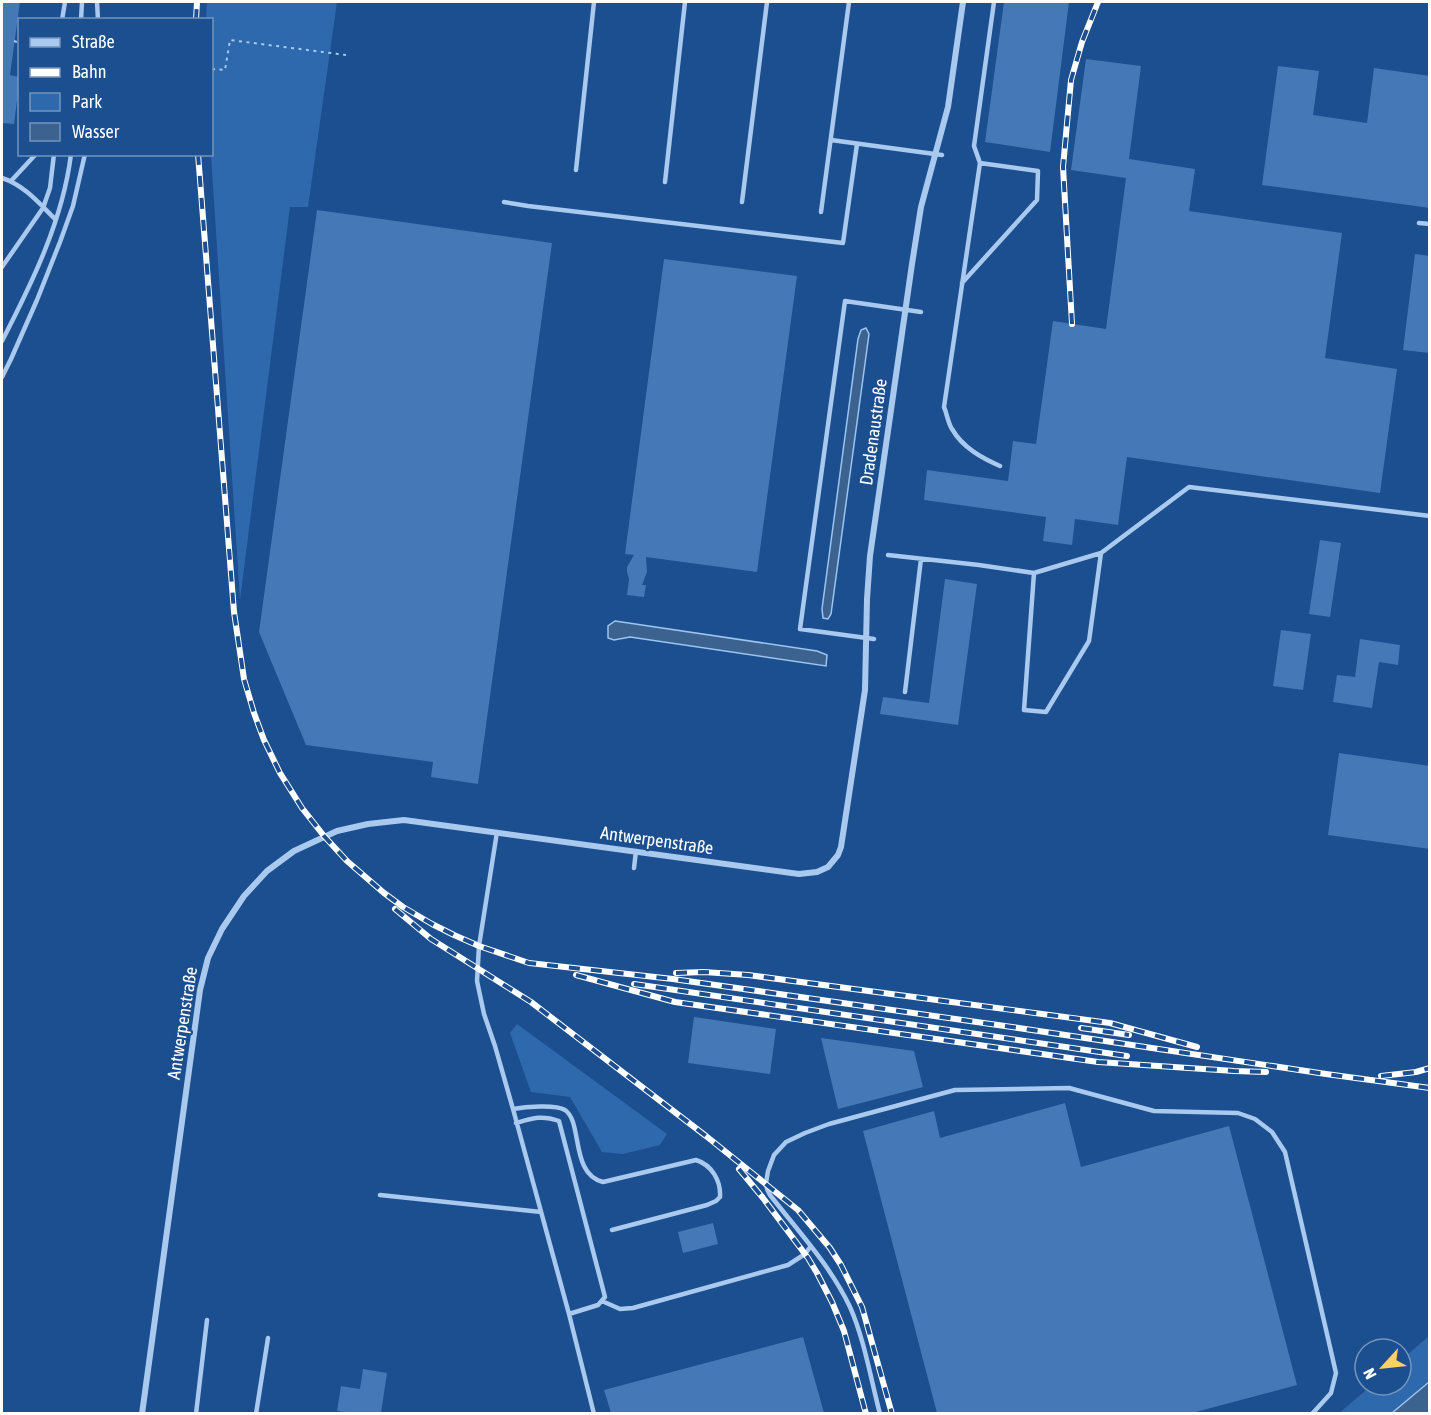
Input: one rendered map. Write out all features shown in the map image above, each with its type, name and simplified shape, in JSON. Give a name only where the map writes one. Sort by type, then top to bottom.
[{"type":"street","name":"Dradenaustraße","points":[[828,867],[838,855],[845,829],[865,690],[870,556],[905,310],[921,207],[939,155],[963,2]]},
{"type":"street","name":"Antwerpenstraße","points":[[142,1413],[200,990],[208,958],[222,929],[244,896],[267,871],[294,851],[336,831],[368,824],[404,820],[799,874],[817,872],[828,867]]},
{"type":"lane","points":[[62,18],[64,2]]},
{"type":"lane","points":[[81,18],[82,2]]},
{"type":"lane","points":[[97,2],[98,18]]},
{"type":"lane","points":[[576,170],[594,2]]},
{"type":"lane","points":[[665,182],[685,2]]},
{"type":"lane","points":[[742,202],[767,2]]},
{"type":"lane","points":[[821,212],[849,2]]},
{"type":"lane","points":[[994,2],[974,146],[980,163],[944,407],[951,429],[964,444],[980,457],[1000,466]]},
{"type":"lane","points":[[831,140],[939,155]]},
{"type":"lane","points":[[504,202],[843,243],[857,144]]},
{"type":"lane","points":[[11,181],[34,156]]},
{"type":"lane","points":[[2,267],[43,208],[50,188],[54,156]]},
{"type":"lane","points":[[2,341],[21,305],[51,233],[64,191],[71,156]]},
{"type":"lane","points":[[2,377],[60,242],[73,206],[85,156]]},
{"type":"lane","points":[[962,283],[1037,200],[1038,171],[980,163]]},
{"type":"lane","points":[[2,178],[23,189],[55,219]]},
{"type":"lane","points":[[1419,223],[1430,224]]},
{"type":"lane","points":[[874,639],[800,629],[845,301],[921,312]]},
{"type":"lane","points":[[888,555],[1034,573],[1101,553],[1189,487],[1430,516]]},
{"type":"lane","points":[[1034,573],[1024,710],[1046,712],[1089,641],[1101,553]]},
{"type":"lane","points":[[905,692],[921,559]]},
{"type":"lane","points":[[496,832],[478,945],[477,981],[484,1014],[513,1109],[594,1413]]},
{"type":"lane","points":[[634,868],[636,851]]},
{"type":"lane","points":[[880,1413],[850,1308],[833,1276],[767,1189],[768,1171],[774,1155],[786,1142],[829,1124],[955,1090],[1069,1088],[1154,1111],[1238,1113],[1255,1119],[1272,1132],[1285,1152],[1336,1373],[1330,1393],[1312,1413]]},
{"type":"lane","points":[[513,1109],[538,1107],[565,1111],[572,1119],[584,1167],[595,1180],[603,1182],[696,1160],[702,1162],[719,1182],[720,1197],[716,1201],[612,1230]]},
{"type":"lane","points":[[516,1123],[549,1117],[559,1121],[605,1297],[598,1305],[569,1314]]},
{"type":"lane","points":[[380,1195],[541,1212]]},
{"type":"lane","points":[[602,1301],[620,1309],[633,1308],[788,1264],[805,1254],[812,1246]]},
{"type":"lane","points":[[196,1413],[207,1320]]},
{"type":"lane","points":[[256,1413],[268,1338]]},
{"type":"path","points":[[14,40],[18,42]]},
{"type":"path","points":[[213,69],[225,70],[230,40],[346,55]]},
{"type":"green space","points":[[207,2],[337,2],[308,207],[290,207],[240,600],[211,156],[213,156],[213,18],[206,18]]},
{"type":"green space","points":[[517,1024],[667,1134],[660,1145],[623,1154],[602,1152],[570,1097],[531,1092],[510,1033]]},
{"type":"green space","points":[[1429,1336],[1429,1382],[1413,1395],[1413,1350]]},
{"type":"green space","points":[[1358,1397],[1411,1397],[1392,1413],[1338,1414]]},
{"type":"water","points":[[866,328],[869,334],[831,614],[828,619],[823,618],[822,609],[858,339],[861,330]]},
{"type":"water","points":[[615,621],[817,651],[827,655],[826,666],[630,637],[614,640],[608,638],[608,626]]},
{"type":"water","points":[[1429,1382],[1429,1413],[1392,1413],[1413,1397]]},
{"type":"building","points":[[2,2],[20,2],[10,75],[18,77],[14,124],[2,123]]},
{"type":"building","points":[[1004,2],[1069,2],[1050,152],[985,142]]},
{"type":"building","points":[[1086,59],[1141,66],[1129,159],[1195,169],[1189,211],[1342,233],[1325,358],[1397,369],[1380,493],[1127,457],[1118,525],[1075,519],[1072,545],[1043,541],[1046,517],[924,500],[927,470],[1008,481],[1013,441],[1036,444],[1053,321],[1106,329],[1126,178],[1071,170]]},
{"type":"building","points":[[1278,66],[1319,71],[1313,115],[1367,123],[1374,68],[1430,76],[1430,208],[1262,185]]},
{"type":"building","points":[[317,210],[552,243],[478,784],[431,777],[433,762],[306,745],[259,632]]},
{"type":"building","points":[[1415,254],[1430,256],[1430,353],[1403,350]]},
{"type":"building","points":[[664,259],[797,276],[757,572],[646,557],[647,572],[642,585],[646,585],[644,597],[627,595],[629,579],[627,567],[634,555],[625,554]]},
{"type":"building","points":[[1320,540],[1341,543],[1330,617],[1309,614]]},
{"type":"building","points":[[945,579],[977,584],[958,725],[880,714],[883,697],[929,703]]},
{"type":"building","points":[[1281,630],[1311,634],[1303,690],[1273,686]]},
{"type":"building","points":[[1360,639],[1400,645],[1398,665],[1379,662],[1372,708],[1333,702],[1337,675],[1355,677]]},
{"type":"building","points":[[1339,753],[1430,766],[1430,849],[1328,835]]},
{"type":"building","points":[[694,1017],[776,1029],[770,1074],[688,1063]]},
{"type":"building","points":[[821,1038],[914,1051],[923,1087],[838,1109]]},
{"type":"building","points":[[1065,1103],[1081,1167],[1229,1126],[1297,1385],[1192,1413],[937,1413],[863,1131],[934,1111],[940,1138]]},
{"type":"building","points":[[713,1223],[718,1244],[683,1253],[678,1232]]},
{"type":"building","points":[[803,1337],[824,1413],[611,1413],[604,1390]]},
{"type":"building","points":[[363,1369],[387,1373],[381,1413],[337,1411],[341,1386],[360,1389]]},
{"type":"railway","points":[[196,18],[197,2]]},
{"type":"railway","points":[[1072,324],[1063,167],[1071,80],[1082,42],[1098,2]]},
{"type":"railway","points":[[198,156],[234,612],[244,679],[264,740],[280,773],[302,808],[347,861],[384,893],[403,907],[454,935],[529,963],[673,979],[1430,1088]]},
{"type":"railway","points":[[395,909],[431,939],[531,1002],[706,1136],[798,1210],[830,1248],[862,1307],[892,1414]]},
{"type":"railway","points":[[676,973],[748,975],[1110,1023],[1197,1047]]},
{"type":"railway","points":[[576,975],[675,1002],[1098,1062],[1266,1072]]},
{"type":"railway","points":[[634,984],[1127,1056]]},
{"type":"railway","points":[[1081,1028],[1129,1035]]},
{"type":"railway","points":[[1381,1076],[1430,1068]]},
{"type":"railway","points":[[739,1169],[763,1198],[817,1273],[844,1331],[866,1414]]}]
